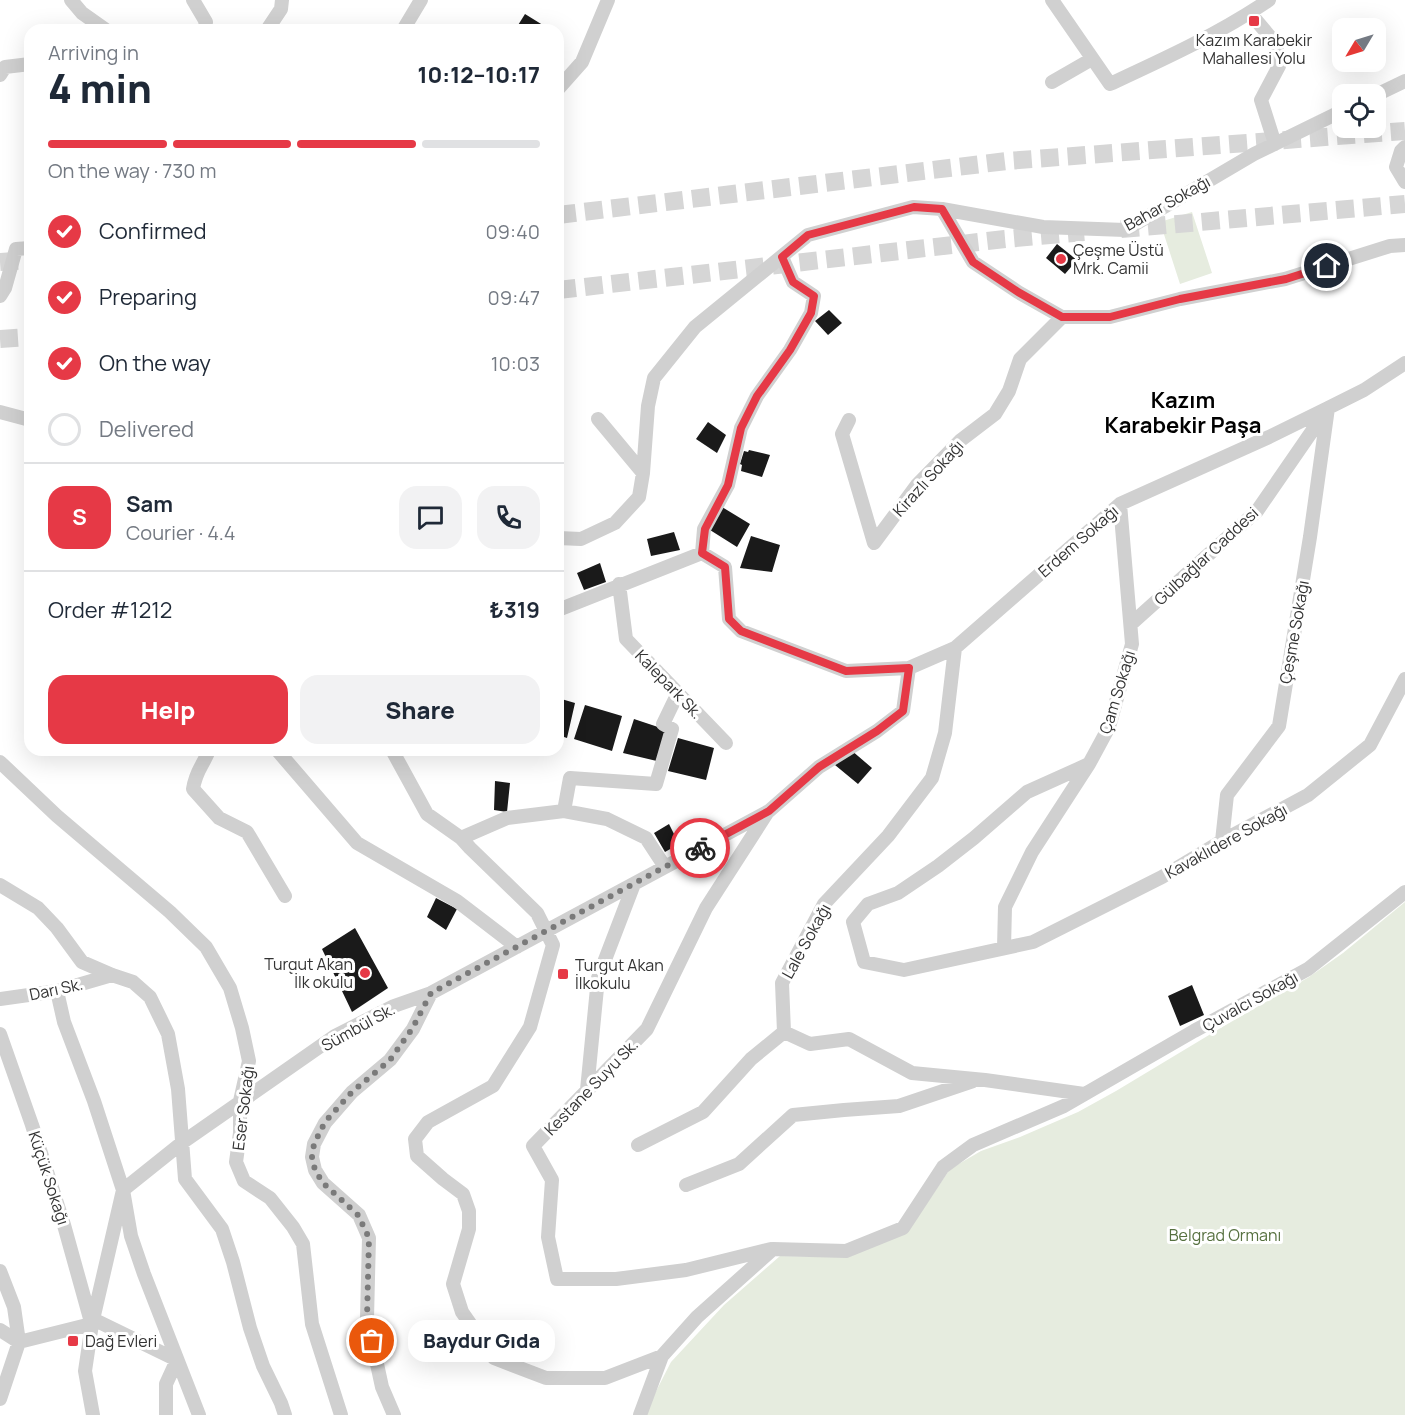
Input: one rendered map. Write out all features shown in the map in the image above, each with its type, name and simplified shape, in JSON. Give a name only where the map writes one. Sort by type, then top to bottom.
[{"type":"street","points":[[71,0],[82,13],[98,24]]},
{"type":"street","points":[[193,0],[206,24]]},
{"type":"street","points":[[271,24],[281,9],[282,0]]},
{"type":"street","points":[[407,24],[421,0]]},
{"type":"street","points":[[564,83],[582,62],[608,0]]},
{"type":"street","points":[[1052,0],[1110,84],[1185,48],[1269,0]]},
{"type":"street","points":[[1250,12],[1276,44],[1280,66],[1261,100],[1275,144]]},
{"type":"street","points":[[1052,82],[1092,59]]},
{"type":"street","points":[[0,75],[4,67],[24,65]]},
{"type":"street","points":[[1386,90],[1405,81]]},
{"type":"street","name":"Bahar Sokağı","points":[[564,538],[581,538],[615,524],[639,497],[648,406],[654,378],[695,327],[808,235],[914,207],[942,209],[1043,227],[1125,230],[1254,154],[1332,116]]},
{"type":"street","points":[[1405,147],[1401,151],[1396,167],[1405,182]]},
{"type":"street","points":[[942,209],[973,262],[1018,292],[1062,317],[1110,317],[1180,299],[1286,279],[1390,246],[1405,245]]},
{"type":"street","points":[[0,296],[5,288],[16,249],[24,248]]},
{"type":"street","points":[[702,553],[705,529],[728,485],[741,428],[757,396],[790,350],[811,313],[814,296],[793,282],[782,257]]},
{"type":"street","name":"Kirazlı Sokağı","points":[[849,420],[842,434],[874,543],[917,485],[961,440],[995,414],[1009,391],[1020,359],[1062,317]]},
{"type":"street","name":"Gülbağlar Caddesi","points":[[1131,624],[1257,512],[1328,408],[1364,390],[1405,363]]},
{"type":"street","name":"Erdem Sokağı","points":[[909,668],[955,648],[1120,504],[1328,408]]},
{"type":"street","name":"Çeşme Sokağı","points":[[1222,841],[1227,795],[1279,726],[1310,537],[1328,408]]},
{"type":"street","points":[[0,412],[24,418]]},
{"type":"street","points":[[598,419],[643,473]]},
{"type":"street","name":"Çam Sokağı","points":[[1004,948],[1005,907],[1032,852],[1089,764],[1109,727],[1132,644],[1120,504]]},
{"type":"street","points":[[564,607],[702,553]]},
{"type":"street","points":[[702,553],[725,567],[729,619],[741,631],[846,671],[909,668]]},
{"type":"street","name":"Kalepark Sk.","points":[[619,584],[626,639],[726,743]]},
{"type":"street","name":"Lale Sokağı","points":[[784,1032],[782,983],[824,904],[888,836],[932,778],[945,733],[955,648]]},
{"type":"street","name":"Sümbül Sk.","points":[[123,1190],[183,1142],[336,1036],[394,1006],[431,993],[769,811],[819,767],[877,731],[903,711],[909,668]]},
{"type":"street","name":"Kavaklıdere Sokağı","points":[[1089,764],[1028,792],[938,866],[898,893],[868,904],[853,922],[864,962],[904,970],[1033,942],[1162,877],[1222,841],[1308,795],[1370,745],[1405,679]]},
{"type":"street","points":[[564,811],[570,778],[656,784],[672,729],[663,724],[678,693]]},
{"type":"street","points":[[207,756],[195,776],[194,789],[219,818],[247,832],[285,896]]},
{"type":"street","points":[[281,756],[357,843],[457,901],[517,947]]},
{"type":"street","points":[[395,756],[427,814],[461,838],[537,913],[552,945],[530,1027],[494,1086],[428,1122],[415,1139],[417,1156],[463,1194],[469,1211],[469,1229],[453,1284],[462,1312],[494,1358],[546,1378],[604,1378],[662,1356]]},
{"type":"street","name":"Eser Sokağı","points":[[0,762],[57,816],[170,912],[206,947],[230,988],[249,1060],[240,1101],[240,1133],[236,1162],[244,1181],[270,1198],[303,1244],[312,1324],[341,1415]]},
{"type":"street","points":[[461,838],[507,818],[564,811],[607,819],[646,838],[665,867]]},
{"type":"street","name":"Kestane Suyu Sk.","points":[[769,811],[706,908],[647,1029],[533,1146],[552,1180],[548,1237],[556,1278],[616,1279],[686,1270],[773,1249]]},
{"type":"street","points":[[587,1090],[598,978],[634,884]]},
{"type":"street","points":[[0,885],[38,908],[57,928],[82,962],[133,982],[150,997],[168,1034],[178,1089],[185,1179],[222,1229],[233,1262],[249,1328],[285,1415]]},
{"type":"street","name":"Çuvalcı Sokağı","points":[[773,1249],[846,1251],[903,1228],[943,1167],[974,1145],[1064,1106],[1308,969],[1405,892]]},
{"type":"street","name":"Darı Sk.","points":[[0,999],[57,991],[112,975]]},
{"type":"street","points":[[57,991],[64,1022],[94,1101],[123,1190],[131,1236],[199,1415]]},
{"type":"street","points":[[394,1415],[382,1387],[367,1318],[369,1238],[358,1215],[323,1183],[315,1170],[312,1157],[314,1144],[325,1122],[352,1092],[390,1060],[412,1029],[431,993]]},
{"type":"street","points":[[638,1145],[703,1112],[752,1059],[784,1032],[810,1044],[849,1039],[912,1073],[978,1079],[1084,1094]]},
{"type":"street","name":"Küçük Sokağı","points":[[0,1034],[64,1225],[92,1324]]},
{"type":"street","points":[[686,1185],[739,1164],[793,1115],[899,1106],[978,1079]]},
{"type":"street","points":[[93,1415],[85,1371],[92,1324],[123,1190]]},
{"type":"street","points":[[640,1415],[662,1356],[697,1317],[773,1249]]},
{"type":"street","points":[[0,1271],[14,1307],[19,1342],[0,1399]]},
{"type":"street","points":[[0,1330],[19,1342],[99,1322],[177,1359]]},
{"type":"street","points":[[166,1415],[166,1384],[177,1359]]},
{"type":"green space","points":[[1192,212],[1212,273],[1180,284],[1160,222]]},
{"type":"green space","name":"Belgrad Ormanı","points":[[1405,902],[1405,1415],[646,1415],[671,1362],[724,1305],[780,1256],[846,1257],[908,1231],[950,1169],[981,1151],[1078,1112],[1116,1091],[1309,977],[1343,953]]},
{"type":"building","points":[[525,14],[541,24],[519,24]]},
{"type":"building","name":"Çeşme Üstü Mrk. Camii","points":[[1057,244],[1077,260],[1065,274],[1046,258]]},
{"type":"building","points":[[829,310],[842,323],[828,335],[815,321]]},
{"type":"building","points":[[708,422],[726,435],[717,453],[696,439]]},
{"type":"building","points":[[744,451],[770,455],[762,477],[741,471],[742,465],[740,464]]},
{"type":"building","points":[[722,507],[750,524],[737,547],[710,530]]},
{"type":"building","points":[[674,532],[680,550],[651,556],[647,539]]},
{"type":"building","points":[[751,536],[780,545],[772,572],[740,568]]},
{"type":"building","points":[[600,563],[606,582],[584,590],[577,573]]},
{"type":"building","points":[[564,700],[575,703],[567,738],[564,737]]},
{"type":"building","points":[[585,705],[622,716],[612,751],[574,739]]},
{"type":"building","points":[[634,719],[670,731],[661,762],[623,753]]},
{"type":"building","points":[[678,738],[714,748],[706,780],[668,771]]},
{"type":"building","points":[[851,750],[872,768],[858,784],[835,765]]},
{"type":"building","points":[[495,781],[510,783],[507,812],[494,810]]},
{"type":"building","points":[[669,824],[679,844],[665,852],[654,833]]},
{"type":"building","points":[[436,898],[457,909],[446,930],[427,917]]},
{"type":"building","points":[[355,928],[388,988],[352,1012],[322,949]]},
{"type":"building","points":[[1192,985],[1204,1015],[1180,1026],[1168,996]]},
{"type":"tunnel","points":[[564,214],[1007,161],[1405,131]]},
{"type":"tunnel","points":[[1121,229],[1405,204]]},
{"type":"tunnel","points":[[564,289],[1084,232]]},
{"type":"tunnel","points":[[0,262],[24,260]]},
{"type":"tunnel","points":[[0,339],[24,337]]},
{"type":"way so far","points":[[372,1341],[367,1318],[369,1238],[358,1215],[323,1183],[315,1170],[312,1157],[314,1144],[325,1122],[352,1092],[390,1060],[412,1029],[431,993],[700,848]]},
{"type":"place","name":"Kazım Karabekir Mahallesi Yolu","points":[[1254,21]]},
{"type":"place","name":"Çeşme Üstü Mrk. Camii","points":[[1061,259]]},
{"type":"place","name":"Turgut Akan İlk okulu","points":[[365,973]]},
{"type":"place","name":"Turgut Akan İlkokulu","points":[[563,974]]},
{"type":"place","name":"Dağ Evleri","points":[[73,1341]]},
{"type":"place","name":"Baydur Gıda","points":[[372,1341]]},
{"type":"district","name":"Kazım Karabekir Paşa","points":[[1183,413]]},
{"type":"route","points":[[700,848],[769,811],[819,767],[877,731],[903,711],[909,668],[846,671],[741,631],[729,619],[725,567],[702,553],[705,529],[728,485],[741,428],[757,396],[790,350],[811,313],[814,296],[793,282],[782,257],[808,235],[914,207],[942,209],[973,262],[1018,292],[1062,317],[1110,317],[1180,299],[1286,279],[1327,266]]}]
